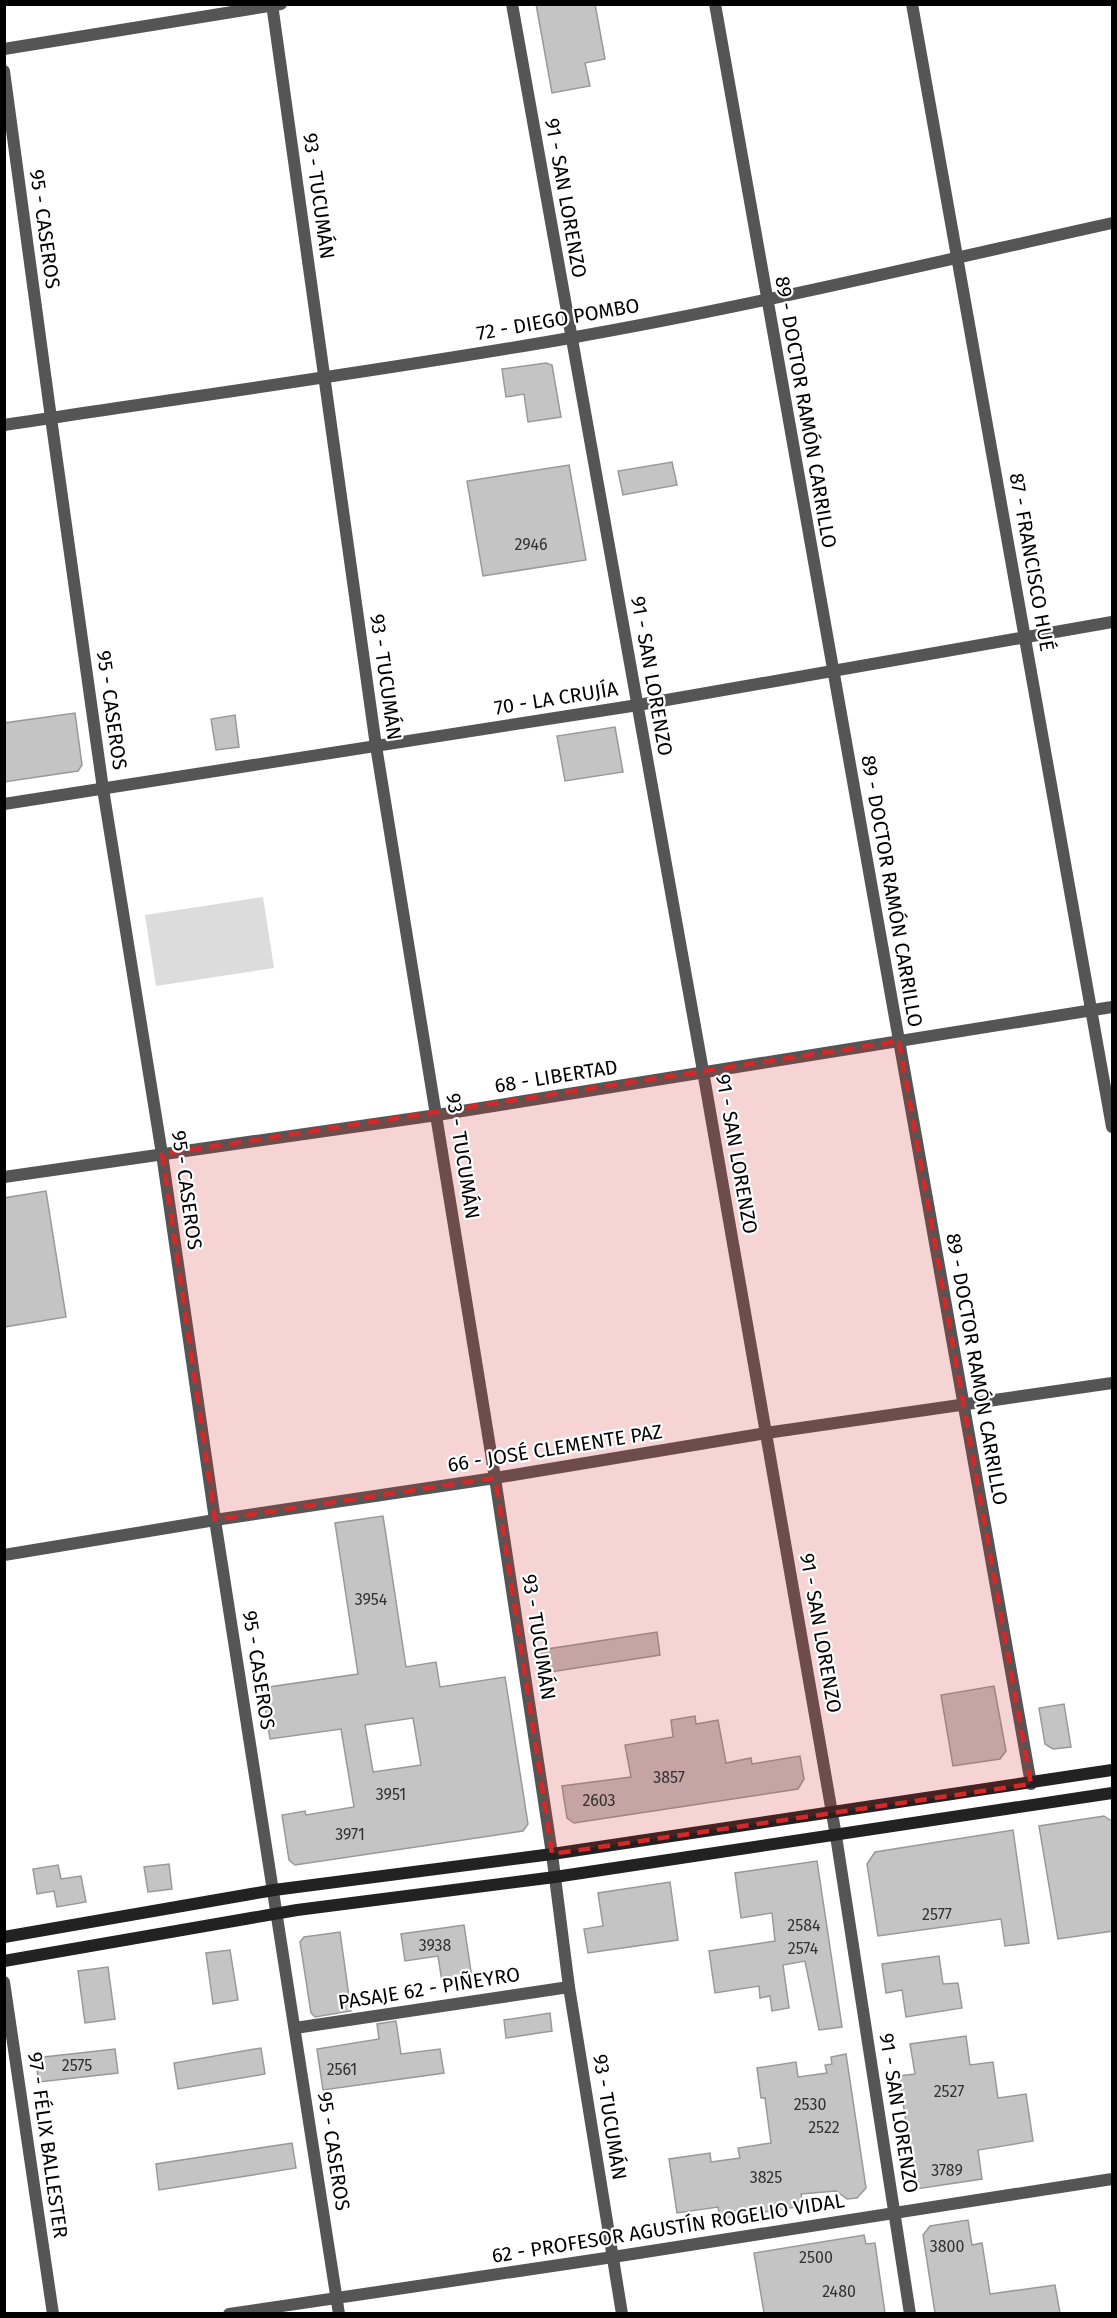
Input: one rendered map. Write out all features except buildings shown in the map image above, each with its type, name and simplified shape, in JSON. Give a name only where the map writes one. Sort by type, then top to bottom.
[{"type":"main road","points":[[4,1936],[274,1890],[552,1854],[832,1814],[1113,1770]]},
{"type":"main road","points":[[4,1961],[278,1914],[555,1877],[1113,1793]]},
{"type":"street","name":"91 - SAN LORENZO","points":[[512,4],[703,1071],[836,1836],[910,2313]]},
{"type":"street","name":"89 - DOCTOR RAMÓN CARRILLO","points":[[715,4],[1032,1784]]},
{"type":"street","name":"87 - FRANCISCO HUÉ","points":[[912,4],[1113,1127]]},
{"type":"street","points":[[4,49],[276,5]]},
{"type":"street","name":"93 - TUCUMÁN","points":[[276,5],[324,378],[376,746],[495,1479],[570,1987],[622,2313]]},
{"type":"street","name":"95 - CASEROS","points":[[4,71],[103,789],[162,1154],[215,1520],[339,2313]]},
{"type":"street","name":"72 - DIEGO POMBO","points":[[4,425],[324,378],[571,338],[767,299],[1113,223]]},
{"type":"street","name":"70 - LA CRUJÍA","points":[[4,804],[638,705],[1113,622]]},
{"type":"street","name":"68 - LIBERTAD","points":[[4,1177],[437,1115],[1113,1007]]},
{"type":"street","name":"66 - JOSÉ CLEMENTE PAZ","points":[[4,1555],[215,1520],[495,1479],[766,1433],[1113,1383]]},
{"type":"street","name":"97 - FÉLIX BALLESTER","points":[[4,1982],[53,2313]]},
{"type":"street","name":"PASAJE 62 - PIÑEYRO","points":[[295,2028],[570,1987]]},
{"type":"street","name":"62 - PROFESOR AGUSTÍN ROGELIO VIDAL","points":[[229,2313],[613,2257],[1113,2178]]},
{"type":"highlighted area","points":[[899,1041],[1031,1784],[552,1854],[495,1478],[215,1520],[162,1154]]},
{"type":"shaded area","points":[[263,897],[274,968],[156,986],[145,915]]}]
